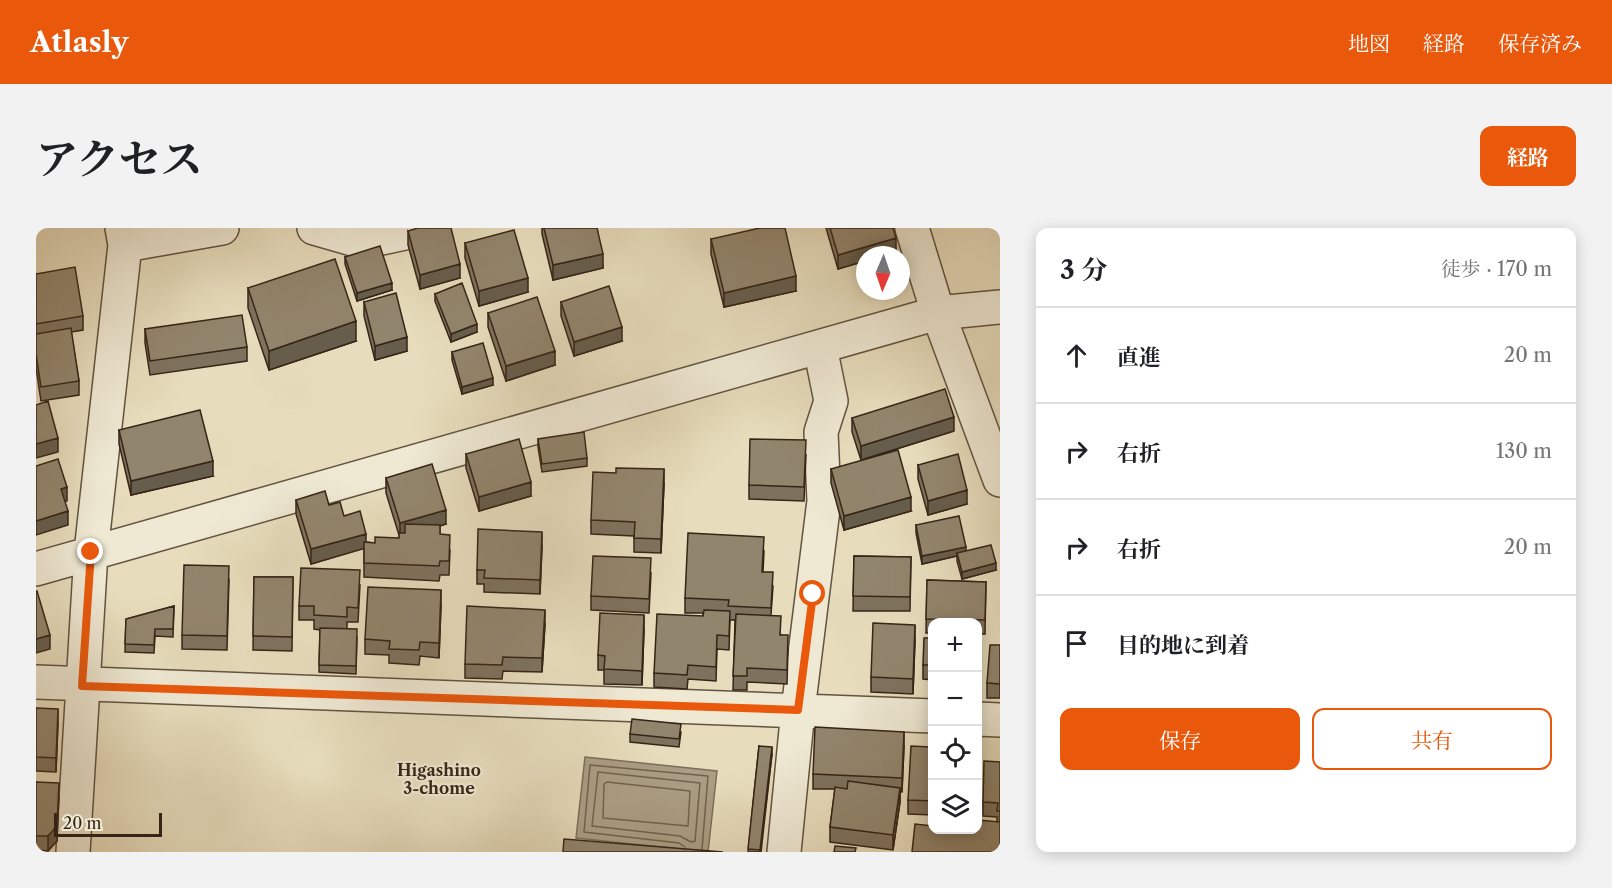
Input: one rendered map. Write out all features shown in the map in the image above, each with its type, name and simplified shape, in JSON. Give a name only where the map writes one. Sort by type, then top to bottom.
[{"type":"street","points":[[73,852],[91,552],[123,237],[222,228]]},
{"type":"street","points":[[314,228],[363,242],[428,228]]},
{"type":"street","points":[[912,228],[938,314],[1000,480]]},
{"type":"street","points":[[36,569],[938,314],[1000,307]]},
{"type":"street","points":[[784,852],[798,710],[824,501],[821,432],[831,401],[820,347]]},
{"type":"street","points":[[36,682],[82,686],[928,716]]},
{"type":"street","points":[[982,719],[1000,720]]},
{"type":"water","points":[[585,757],[717,771],[708,852],[576,838]]},
{"type":"building","points":[[418,228],[451,228],[460,264],[420,275],[408,231]]},
{"type":"building","points":[[544,228],[597,228],[603,254],[553,265]]},
{"type":"building","points":[[760,228],[785,228],[796,276],[724,293],[711,239]]},
{"type":"building","points":[[830,228],[893,228],[896,238],[869,246],[856,246],[856,250],[838,255]]},
{"type":"building","points":[[514,230],[528,278],[479,291],[465,243]]},
{"type":"building","points":[[380,246],[392,283],[357,293],[345,257]]},
{"type":"building","points":[[335,259],[356,321],[269,351],[248,288]]},
{"type":"building","points":[[75,267],[83,316],[36,324],[36,274]]},
{"type":"building","points":[[462,283],[477,324],[451,334],[435,294]]},
{"type":"building","points":[[609,286],[622,327],[574,342],[561,302]]},
{"type":"building","points":[[396,293],[407,337],[375,346],[364,302]]},
{"type":"building","points":[[537,297],[555,351],[506,366],[488,313]]},
{"type":"building","points":[[242,315],[247,347],[150,361],[145,329]]},
{"type":"building","points":[[71,328],[79,381],[41,387],[36,354],[36,334]]},
{"type":"building","points":[[483,343],[493,378],[462,387],[452,352]]},
{"type":"building","points":[[945,389],[954,417],[861,446],[852,418]]},
{"type":"building","points":[[48,401],[58,438],[36,444],[36,405]]},
{"type":"building","points":[[200,410],[213,461],[131,481],[119,430]]},
{"type":"building","points":[[584,432],[587,458],[542,464],[538,439]]},
{"type":"building","points":[[519,439],[531,482],[479,497],[466,454]]},
{"type":"building","points":[[750,439],[806,440],[804,487],[749,485]]},
{"type":"building","points":[[898,450],[911,497],[844,516],[831,469]]},
{"type":"building","points":[[958,454],[967,490],[928,501],[918,465]]},
{"type":"building","points":[[58,459],[67,487],[61,489],[68,511],[36,521],[36,466]]},
{"type":"building","points":[[432,464],[446,510],[400,523],[386,478]]},
{"type":"building","points":[[616,468],[664,469],[661,539],[634,538],[635,522],[591,520],[593,472],[616,473]]},
{"type":"building","points":[[325,491],[329,505],[340,502],[344,516],[360,511],[366,534],[311,549],[296,500]]},
{"type":"building","points":[[959,516],[966,547],[922,556],[916,525]]},
{"type":"building","points":[[405,524],[440,525],[440,534],[450,535],[449,561],[440,561],[439,566],[364,563],[364,542],[375,543],[375,537],[399,538],[399,533],[405,533]]},
{"type":"building","points":[[478,529],[542,532],[540,580],[484,578],[485,570],[477,570]]},
{"type":"building","points":[[688,533],[764,537],[762,572],[773,572],[771,608],[728,606],[729,600],[685,598]]},
{"type":"building","points":[[991,545],[996,563],[962,572],[957,553]]},
{"type":"building","points":[[593,556],[651,558],[649,599],[591,596]]},
{"type":"building","points":[[854,556],[911,557],[910,597],[853,596]]},
{"type":"building","points":[[184,565],[229,566],[227,636],[182,635]]},
{"type":"building","points":[[301,568],[360,570],[358,608],[347,607],[347,617],[314,615],[314,606],[299,606]]},
{"type":"building","points":[[254,577],[293,577],[292,637],[253,636]]},
{"type":"building","points":[[927,580],[986,582],[985,620],[982,618],[926,619]]},
{"type":"building","points":[[368,587],[441,590],[439,643],[420,642],[419,650],[389,649],[390,641],[365,639]]},
{"type":"building","points":[[36,591],[50,635],[36,639]]},
{"type":"building","points":[[174,606],[173,629],[155,629],[154,645],[125,644],[126,619]]},
{"type":"building","points":[[467,606],[545,610],[542,658],[503,657],[502,665],[465,664]]},
{"type":"building","points":[[704,610],[730,611],[729,636],[717,635],[716,667],[688,665],[687,675],[654,673],[657,614],[703,616]]},
{"type":"building","points":[[600,613],[644,615],[642,671],[604,669],[605,656],[598,655]]},
{"type":"building","points":[[736,614],[781,616],[780,635],[788,635],[787,670],[747,668],[747,676],[733,676]]},
{"type":"building","points":[[873,623],[915,625],[913,679],[871,677]]},
{"type":"building","points":[[320,628],[357,629],[356,666],[319,665]]},
{"type":"building","points":[[924,638],[928,638],[928,665],[923,665]]},
{"type":"building","points":[[990,645],[1000,645],[1000,684],[987,683]]},
{"type":"building","points":[[36,708],[58,709],[56,758],[36,757]]},
{"type":"building","points":[[632,719],[681,724],[679,739],[630,734]]},
{"type":"building","points":[[815,727],[904,732],[902,778],[813,774]]},
{"type":"building","points":[[759,746],[772,747],[760,850],[748,849]]},
{"type":"building","points":[[911,746],[928,747],[928,801],[908,800]]},
{"type":"building","points":[[984,761],[1000,762],[1000,811],[997,811],[998,803],[983,802]]},
{"type":"building","points":[[848,781],[900,788],[893,835],[830,827],[835,787],[847,789]]},
{"type":"building","points":[[36,782],[59,783],[57,826],[48,836],[36,836]]},
{"type":"building","points":[[982,820],[1000,822],[1000,852],[912,852],[915,824],[928,825],[928,834],[982,834]]},
{"type":"building","points":[[564,839],[723,852],[563,852]]},
{"type":"building","points":[[835,846],[856,848],[855,852],[834,852]]},
{"type":"district","name":"Higashino 3-chome","points":[[439,779]]},
{"type":"route","points":[[91,552],[82,686],[798,710],[813,594]]}]
